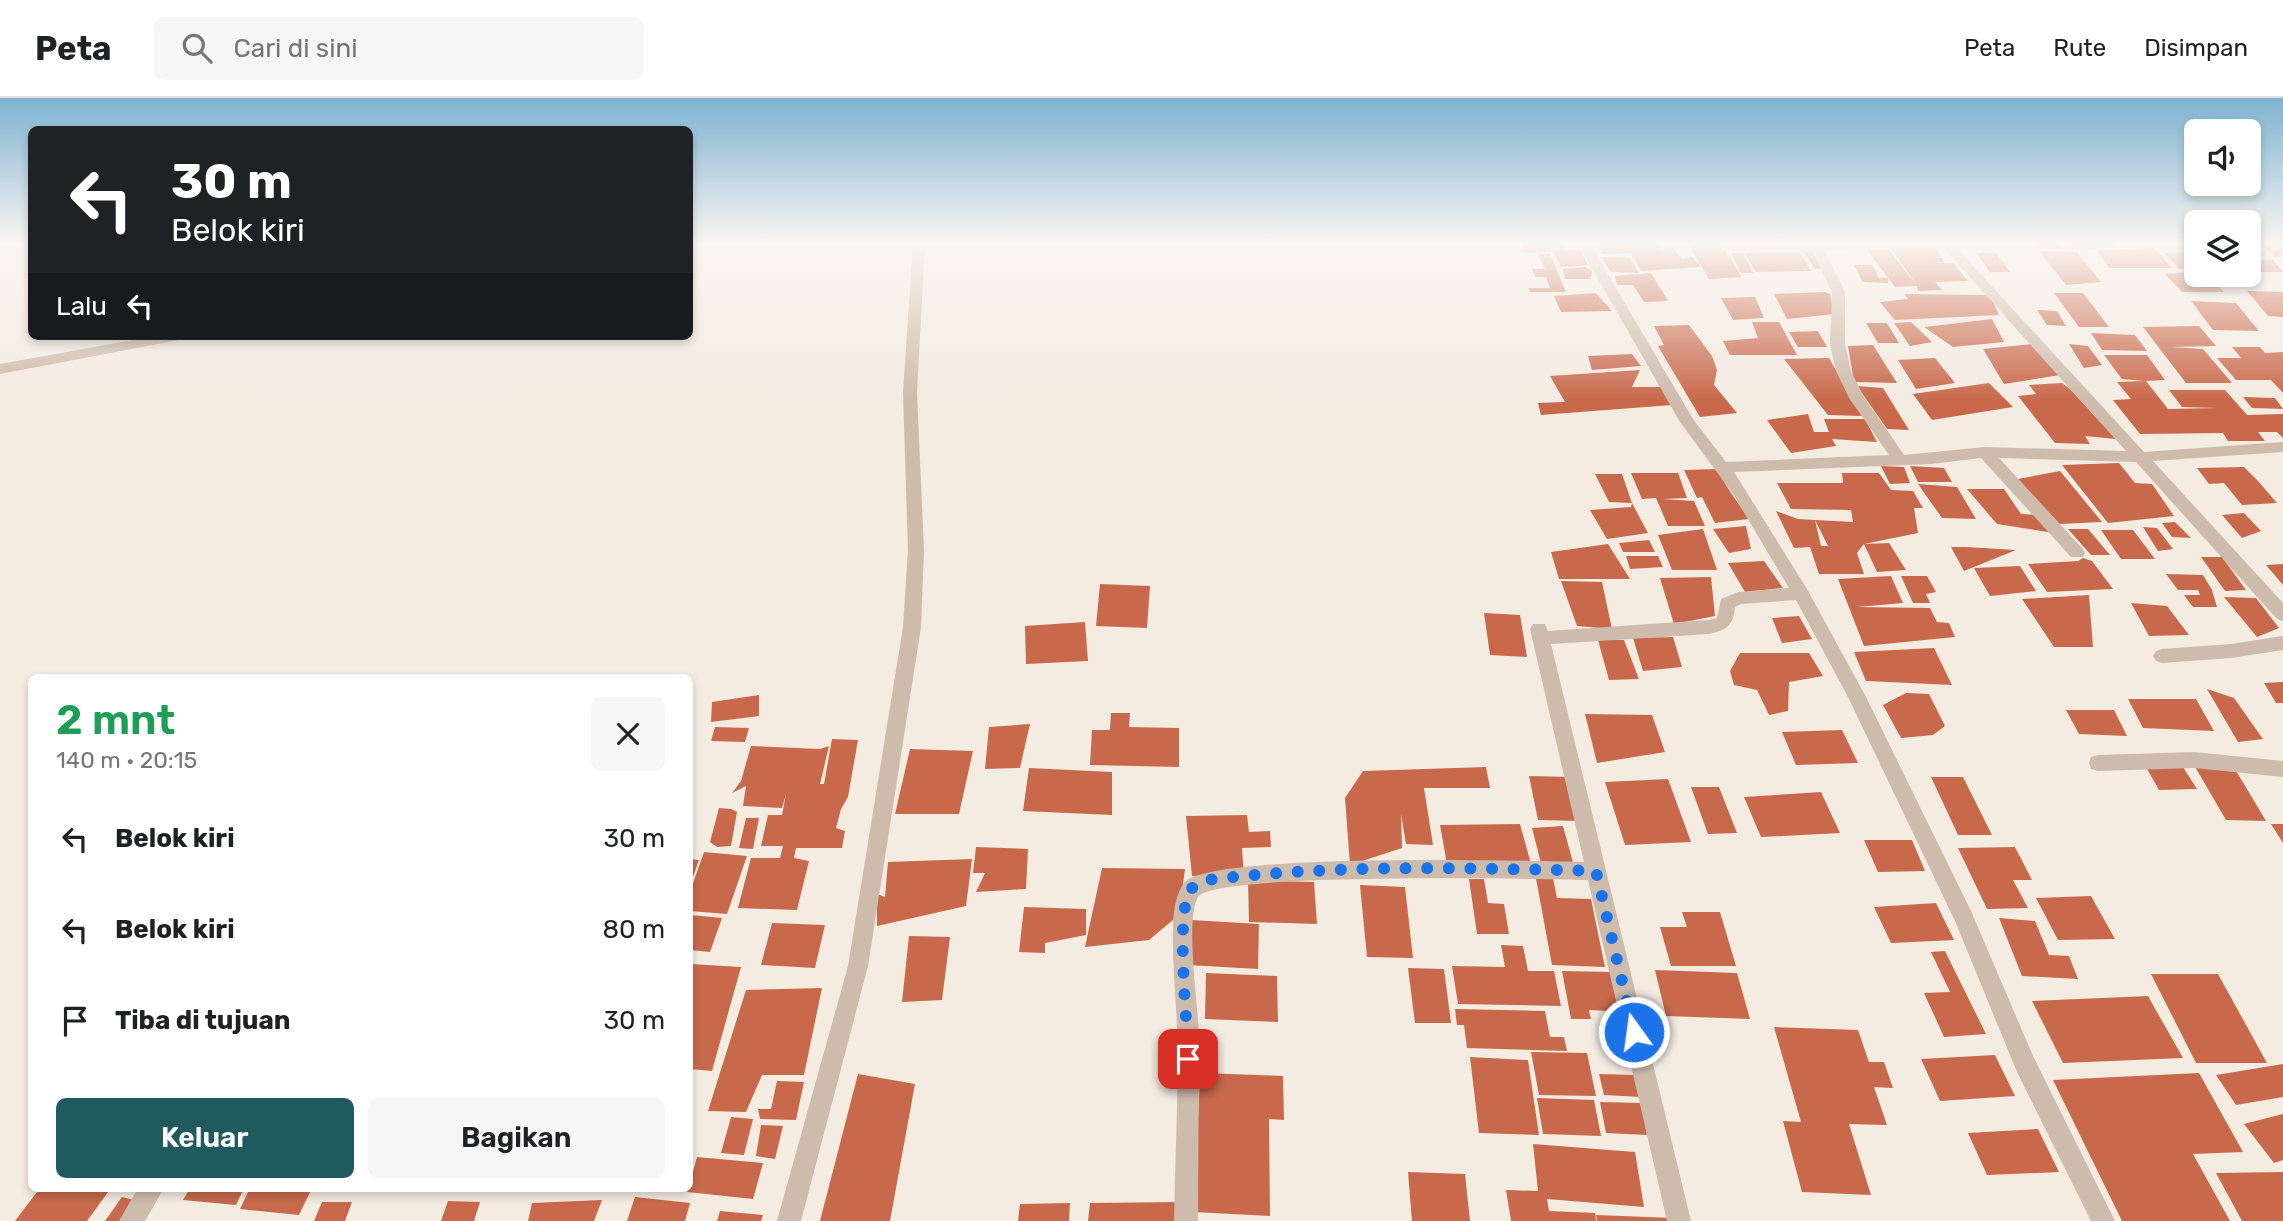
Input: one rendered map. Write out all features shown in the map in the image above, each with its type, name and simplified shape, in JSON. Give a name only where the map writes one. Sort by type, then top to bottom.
[{"type":"street","points":[[789,1221],[858,965],[912,627],[916,550],[910,393],[916,296]]},
{"type":"street","points":[[1615,296],[1688,422],[1724,467],[1801,593],[1857,698],[1964,918],[2025,1065],[2103,1221]]},
{"type":"street","points":[[1839,296],[1840,309],[1836,338],[1840,359],[1851,387],[1900,460]]},
{"type":"street","points":[[1994,296],[2283,614]]},
{"type":"street","points":[[0,369],[157,340]]},
{"type":"street","points":[[1724,467],[1900,460],[1985,452],[2142,457],[2283,447]]},
{"type":"street","points":[[1985,452],[2077,553]]},
{"type":"street","points":[[1679,1221],[1540,633],[1709,627],[1720,625],[1725,620],[1727,604],[1738,598],[1801,593]]},
{"type":"street","points":[[2162,656],[2231,651],[2283,643]]},
{"type":"street","points":[[2098,763],[2194,760],[2283,769]]},
{"type":"street","points":[[1186,1221],[1188,1032],[1183,928],[1186,901],[1197,883],[1223,878],[1311,872],[1464,868],[1596,871]]},
{"type":"street","points":[[131,1221],[149,1192]]},
{"type":"building","points":[[1554,296],[1599,296],[1612,311],[1561,312]]},
{"type":"building","points":[[1640,296],[1665,296],[1668,301],[1644,302]]},
{"type":"building","points":[[1775,296],[1830,296],[1834,314],[1787,319]]},
{"type":"building","points":[[1906,296],[1991,296],[1999,315],[1895,320],[1880,302],[1908,299]]},
{"type":"building","points":[[2057,296],[2086,296],[2109,327],[2079,327]]},
{"type":"building","points":[[2252,296],[2283,296],[2283,317],[2268,316]]},
{"type":"building","points":[[1755,297],[1764,318],[1733,320],[1721,298]]},
{"type":"building","points":[[2191,301],[2236,303],[2259,331],[2213,330]]},
{"type":"building","points":[[2037,310],[2057,311],[2066,326],[2047,325]]},
{"type":"building","points":[[1992,319],[2004,342],[1953,347],[1924,327]]},
{"type":"building","points":[[1752,322],[1779,322],[1797,355],[1730,355],[1723,341],[1758,338]]},
{"type":"building","points":[[1911,322],[1932,342],[1910,346],[1894,323]]},
{"type":"building","points":[[1866,323],[1887,323],[1899,343],[1878,343]]},
{"type":"building","points":[[1689,325],[1712,356],[1717,370],[1714,385],[1737,413],[1700,417],[1658,346],[1664,345],[1654,326]]},
{"type":"building","points":[[2199,326],[2216,346],[2171,347],[2203,349],[2232,383],[2186,383],[2143,327]]},
{"type":"building","points":[[1818,331],[1827,347],[1798,347],[1789,332]]},
{"type":"building","points":[[2091,333],[2135,335],[2147,351],[2102,350]]},
{"type":"building","points":[[2032,344],[2060,375],[2004,384],[1983,349]]},
{"type":"building","points":[[2069,344],[2088,346],[2102,365],[2084,368]]},
{"type":"building","points":[[1873,345],[1897,383],[1854,382],[1848,346]]},
{"type":"building","points":[[2232,347],[2260,347],[2265,353],[2283,352],[2283,393],[2271,380],[2236,380],[2217,358],[2241,358]]},
{"type":"building","points":[[1632,354],[1641,366],[1592,370],[1588,356]]},
{"type":"building","points":[[2104,355],[2147,355],[2165,380],[2146,381],[2168,409],[2218,408],[2182,407],[2169,390],[2225,390],[2247,415],[2283,414],[2283,438],[2277,432],[2258,432],[2265,441],[2228,441],[2223,433],[2140,434],[2113,400],[2131,399],[2117,382],[2144,381],[2122,379]]},
{"type":"building","points":[[1829,358],[1862,416],[1828,415],[1784,359]]},
{"type":"building","points":[[1935,358],[1955,383],[1916,389],[1898,360]]},
{"type":"building","points":[[1640,370],[1632,387],[1661,387],[1672,405],[1541,415],[1538,403],[1565,402],[1550,376]]},
{"type":"building","points":[[1989,383],[2013,407],[1932,420],[1913,394]]},
{"type":"building","points":[[2062,383],[2116,439],[2085,436],[2090,444],[2055,443],[2018,396],[2036,394],[2029,385]]},
{"type":"building","points":[[1857,386],[1883,388],[1909,430],[1887,429]]},
{"type":"building","points":[[2243,397],[2275,398],[2283,409],[2252,408]]},
{"type":"building","points":[[1808,414],[1814,432],[1829,432],[1824,419],[1865,419],[1877,442],[1832,439],[1836,446],[1791,453],[1767,420]]},
{"type":"building","points":[[2119,463],[2135,483],[2152,484],[2174,516],[2108,523],[2062,465]]},
{"type":"building","points":[[1881,466],[1904,467],[1910,483],[1890,484]]},
{"type":"building","points":[[1910,466],[1944,468],[1952,482],[1918,482]]},
{"type":"building","points":[[2244,467],[2277,503],[2242,505],[2224,483],[2209,484],[2197,468]]},
{"type":"building","points":[[1716,469],[1749,519],[1715,523],[1702,497],[1697,498],[1684,470]]},
{"type":"building","points":[[2060,471],[2102,522],[2059,524],[2018,479]]},
{"type":"building","points":[[1631,473],[1678,473],[1687,498],[1662,499],[1694,501],[1705,526],[1668,526],[1656,498],[1642,499]]},
{"type":"building","points":[[1842,473],[1879,473],[1891,490],[1913,491],[1923,508],[1914,508],[1918,533],[1864,544],[1857,553],[1864,574],[1819,574],[1810,547],[1794,548],[1776,511],[1798,519],[1853,522],[1851,510],[1791,509],[1777,483],[1843,483]],"holes":[[[1815,520],[1828,546],[1821,546]]]},
{"type":"building","points":[[1595,474],[1622,474],[1632,503],[1609,502]]},
{"type":"building","points":[[1918,484],[1957,487],[1976,519],[1942,518]]},
{"type":"building","points":[[1967,489],[2004,489],[2021,514],[2038,515],[2054,533],[1997,524]]},
{"type":"building","points":[[1632,503],[1648,533],[1607,539],[1590,510],[1631,507]]},
{"type":"building","points":[[2244,513],[2261,531],[2242,538],[2222,515]]},
{"type":"building","points":[[2175,522],[2191,538],[2172,537],[2162,523]]},
{"type":"building","points":[[1746,526],[1751,549],[1729,553],[1713,529]]},
{"type":"building","points":[[2143,527],[2157,528],[2173,549],[2158,551]]},
{"type":"building","points":[[1703,529],[1717,570],[1672,570],[1658,535]]},
{"type":"building","points":[[2068,529],[2088,529],[2110,555],[2091,555]]},
{"type":"building","points":[[2101,530],[2133,530],[2155,559],[2121,559]]},
{"type":"building","points":[[1649,540],[1655,552],[1623,552],[1619,543]]},
{"type":"building","points":[[1889,543],[1906,570],[1877,572],[1864,544]]},
{"type":"building","points":[[1608,544],[1630,579],[1559,579],[1551,552]]},
{"type":"building","points":[[1951,547],[1966,547],[2016,550],[1964,571]]},
{"type":"building","points":[[1626,556],[1658,556],[1663,567],[1630,569]]},
{"type":"building","points":[[2201,557],[2222,557],[2246,590],[2225,591]]},
{"type":"building","points":[[2083,558],[2092,561],[2113,589],[2047,592],[2028,564],[2078,561]]},
{"type":"building","points":[[1764,561],[1783,588],[1745,592],[1728,563]]},
{"type":"building","points":[[2283,564],[2283,585],[2266,565]]},
{"type":"building","points":[[2020,566],[2036,591],[1990,596],[1974,568]]},
{"type":"building","points":[[2166,574],[2203,575],[2212,590],[2217,607],[2193,607],[2184,595],[2200,595],[2198,590],[2178,590]]},
{"type":"building","points":[[1891,576],[1903,603],[1857,607],[1930,608],[1937,622],[1949,623],[1955,637],[1864,646],[1838,579]]},
{"type":"building","points":[[1901,576],[1927,576],[1936,592],[1926,594],[1930,603],[1913,603]]},
{"type":"building","points":[[1711,577],[1715,616],[1674,624],[1660,578]]},
{"type":"building","points":[[1561,581],[1602,582],[1612,629],[1577,626]]},
{"type":"building","points":[[1100,584],[1150,586],[1147,628],[1096,626]]},
{"type":"building","points":[[2089,595],[2093,647],[2054,647],[2022,599]]},
{"type":"building","points":[[2224,597],[2256,598],[2279,628],[2257,637]]},
{"type":"building","points":[[2131,603],[2167,606],[2189,635],[2149,636]]},
{"type":"building","points":[[1484,613],[1520,615],[1527,657],[1490,655]]},
{"type":"building","points":[[1799,616],[1812,639],[1782,643],[1772,618]]},
{"type":"building","points":[[1085,622],[1088,661],[1026,664],[1025,626]]},
{"type":"building","points":[[1673,637],[1682,667],[1643,671],[1633,638]]},
{"type":"building","points":[[1598,640],[1624,640],[1639,679],[1609,680]]},
{"type":"building","points":[[1934,648],[1952,685],[1866,681],[1854,652]]},
{"type":"building","points":[[1740,653],[1809,653],[1823,676],[1789,682],[1788,711],[1769,715],[1757,690],[1734,685],[1730,671]]},
{"type":"building","points":[[2283,682],[2283,703],[2276,703],[2264,683]]},
{"type":"building","points":[[2207,689],[2234,698],[2263,739],[2238,742]]},
{"type":"building","points":[[1906,693],[1929,694],[1945,726],[1933,735],[1901,738],[1883,705]]},
{"type":"building","points":[[759,695],[759,716],[711,722],[712,702]]},
{"type":"building","points":[[2128,699],[2196,699],[2214,731],[2143,728]]},
{"type":"building","points":[[2066,710],[2114,710],[2127,736],[2079,734]]},
{"type":"building","points":[[1111,713],[1130,713],[1129,727],[1179,728],[1179,767],[1090,765],[1092,730],[1110,730]]},
{"type":"building","points":[[1585,714],[1652,715],[1665,752],[1597,763]]},
{"type":"building","points":[[1030,724],[1020,768],[985,769],[989,727]]},
{"type":"building","points":[[715,727],[749,728],[745,742],[711,741]]},
{"type":"building","points":[[1842,730],[1858,763],[1796,765],[1782,732]]},
{"type":"building","points":[[832,739],[858,740],[848,797],[841,809],[836,828],[845,831],[842,848],[796,848],[794,858],[809,861],[797,910],[738,908],[751,858],[780,858],[783,846],[761,846],[768,815],[782,815],[786,794],[782,808],[743,806],[746,786],[732,793],[741,781],[751,746],[820,749],[829,746],[820,784],[824,784]]},
{"type":"building","points":[[910,749],[973,751],[959,814],[895,814]]},
{"type":"building","points":[[2194,765],[2235,769],[2266,821],[2226,820]]},
{"type":"building","points":[[1486,767],[1490,788],[1424,788],[1433,845],[1406,844],[1401,814],[1402,848],[1350,865],[1345,798],[1363,771]]},
{"type":"building","points":[[2146,767],[2183,767],[2197,789],[2159,790]]},
{"type":"building","points":[[1029,768],[1112,772],[1112,815],[1023,811]]},
{"type":"building","points":[[1529,776],[1571,777],[1581,821],[1538,820]]},
{"type":"building","points":[[1931,777],[1963,777],[1992,835],[1958,835]]},
{"type":"building","points":[[1668,779],[1691,842],[1625,845],[1605,782]]},
{"type":"building","points":[[1691,787],[1719,787],[1737,833],[1708,834]]},
{"type":"building","points":[[1821,792],[1840,833],[1761,837],[1744,797]]},
{"type":"building","points":[[719,808],[737,812],[731,846],[717,847],[710,842]]},
{"type":"building","points":[[1247,815],[1249,832],[1270,831],[1271,847],[1242,848],[1244,875],[1192,876],[1186,816]]},
{"type":"building","points":[[746,818],[759,818],[753,849],[739,848]]},
{"type":"building","points":[[1520,824],[1531,864],[1447,864],[1440,825]]},
{"type":"building","points":[[2271,824],[2283,824],[2283,843]]},
{"type":"building","points":[[1563,826],[1574,866],[1542,867],[1532,828]]},
{"type":"building","points":[[1864,840],[1912,840],[1925,871],[1878,872]]},
{"type":"building","points":[[976,847],[1028,849],[1026,889],[976,892],[985,873],[973,873]]},
{"type":"building","points":[[2015,847],[2032,880],[2013,880],[2028,908],[1987,909],[1958,848]]},
{"type":"building","points":[[704,852],[747,856],[727,914],[693,911],[693,883]]},
{"type":"building","points":[[693,859],[699,860],[693,877]]},
{"type":"building","points":[[972,859],[966,906],[877,926],[877,894],[885,897],[888,862]]},
{"type":"building","points":[[1102,868],[1185,869],[1179,915],[1149,940],[1085,947]]},
{"type":"building","points":[[1535,873],[1552,873],[1557,898],[1591,899],[1605,967],[1552,965]]},
{"type":"building","points":[[1469,879],[1484,879],[1488,903],[1504,904],[1509,934],[1477,934]]},
{"type":"building","points":[[1248,880],[1314,882],[1317,924],[1249,922]]},
{"type":"building","points":[[1360,885],[1405,887],[1413,958],[1367,957]]},
{"type":"building","points":[[2091,896],[2115,939],[2058,940],[2036,898]]},
{"type":"building","points":[[1936,903],[1954,940],[1891,943],[1874,907]]},
{"type":"building","points":[[1024,907],[1086,909],[1086,935],[1045,943],[1045,953],[1019,952]]},
{"type":"building","points":[[1682,912],[1720,912],[1736,966],[1671,966],[1660,927],[1687,927]]},
{"type":"building","points":[[693,915],[722,918],[710,952],[693,950]]},
{"type":"building","points":[[1999,918],[2035,921],[2049,955],[2069,956],[2078,979],[2022,976]]},
{"type":"building","points":[[1191,920],[1259,924],[1258,969],[1188,965]]},
{"type":"building","points":[[772,923],[825,925],[815,968],[761,965]]},
{"type":"building","points":[[909,936],[950,937],[942,1000],[902,1002]]},
{"type":"building","points":[[1501,945],[1523,946],[1528,971],[1554,971],[1561,1006],[1458,1004],[1452,966],[1505,967]]},
{"type":"building","points":[[1945,951],[1986,1034],[1944,1037],[1924,993],[1950,992],[1931,952]]},
{"type":"building","points":[[693,964],[741,967],[712,1071],[693,1069]]},
{"type":"building","points":[[1408,968],[1444,969],[1451,1023],[1415,1023]]},
{"type":"building","points":[[1655,970],[1737,973],[1750,1019],[1666,1016]]},
{"type":"building","points":[[1562,971],[1613,972],[1624,1023],[1611,1023],[1609,1011],[1589,1010],[1591,1019],[1571,1019]]},
{"type":"building","points":[[1206,973],[1277,976],[1278,1022],[1205,1019]]},
{"type":"building","points":[[2151,974],[2218,974],[2267,1063],[2196,1063]]},
{"type":"building","points":[[822,988],[804,1075],[762,1075],[746,1112],[708,1111],[746,990]]},
{"type":"building","points":[[2148,996],[2183,1058],[2063,1063],[2032,1001]]},
{"type":"building","points":[[1455,1009],[1545,1011],[1550,1037],[1564,1037],[1567,1051],[1467,1048],[1464,1025],[1457,1025]]},
{"type":"building","points":[[1774,1027],[1858,1030],[1869,1062],[1884,1062],[1893,1088],[1874,1087],[1887,1125],[1849,1124],[1871,1195],[1802,1192],[1783,1121],[1801,1122]]},
{"type":"building","points":[[1531,1052],[1587,1053],[1596,1096],[1539,1095]]},
{"type":"building","points":[[1995,1055],[2015,1096],[1940,1101],[1921,1059]]},
{"type":"building","points":[[1470,1057],[1528,1060],[1539,1135],[1479,1133]]},
{"type":"building","points":[[2283,1064],[2283,1097],[2236,1105],[2216,1075]]},
{"type":"building","points":[[1200,1073],[1283,1076],[1284,1120],[1269,1119],[1270,1216],[1194,1212]]},
{"type":"building","points":[[2199,1073],[2243,1152],[2193,1154],[2230,1221],[2122,1221],[2053,1080]]},
{"type":"building","points":[[858,1074],[915,1084],[890,1221],[820,1221]]},
{"type":"building","points":[[1599,1074],[1636,1075],[1641,1097],[1604,1095]]},
{"type":"building","points":[[777,1081],[804,1082],[796,1120],[760,1119],[758,1109],[771,1109]]},
{"type":"building","points":[[1537,1098],[1594,1100],[1601,1136],[1543,1134]]},
{"type":"building","points":[[1600,1102],[1641,1103],[1647,1135],[1606,1133]]},
{"type":"building","points":[[2283,1114],[2283,1160],[2274,1163],[2244,1124]]},
{"type":"building","points":[[731,1117],[753,1119],[744,1155],[721,1153]]},
{"type":"building","points":[[761,1125],[783,1126],[775,1159],[756,1156]]},
{"type":"building","points":[[2038,1129],[2059,1172],[1987,1175],[1968,1133]]},
{"type":"building","points":[[1533,1144],[1635,1152],[1644,1207],[1547,1199],[1549,1211],[1595,1213],[1596,1221],[1511,1221],[1506,1190],[1538,1191]]},
{"type":"building","points":[[697,1157],[763,1163],[753,1199],[687,1192],[693,1192],[693,1171]]},
{"type":"building","points":[[1408,1172],[1465,1174],[1470,1221],[1412,1221]]},
{"type":"building","points":[[2283,1172],[2283,1221],[2242,1221],[2216,1173]]},
{"type":"building","points":[[37,1192],[108,1192],[87,1221],[15,1221]]},
{"type":"building","points":[[188,1192],[242,1192],[236,1205],[183,1200]]},
{"type":"building","points":[[248,1192],[310,1192],[299,1215],[240,1209]]},
{"type":"building","points":[[122,1197],[138,1201],[124,1221],[105,1221]]},
{"type":"building","points":[[635,1197],[690,1203],[685,1221],[627,1221]]},
{"type":"building","points":[[602,1200],[594,1221],[528,1221],[532,1203]]},
{"type":"building","points":[[448,1201],[480,1202],[474,1221],[441,1221]]},
{"type":"building","points":[[322,1202],[352,1202],[345,1221],[314,1221]]},
{"type":"building","points":[[1182,1202],[1175,1221],[1088,1221],[1090,1203]]},
{"type":"building","points":[[1070,1203],[1069,1221],[1018,1221],[1020,1204]]},
{"type":"building","points":[[720,1211],[763,1215],[761,1221],[717,1221]]},
{"type":"building","points":[[1596,1215],[1673,1218],[1674,1221],[1597,1221]]},
{"type":"route","points":[[1188,1059],[1183,928],[1190,891],[1197,883],[1208,880],[1311,872],[1464,868],[1596,871],[1634,1032]]}]
